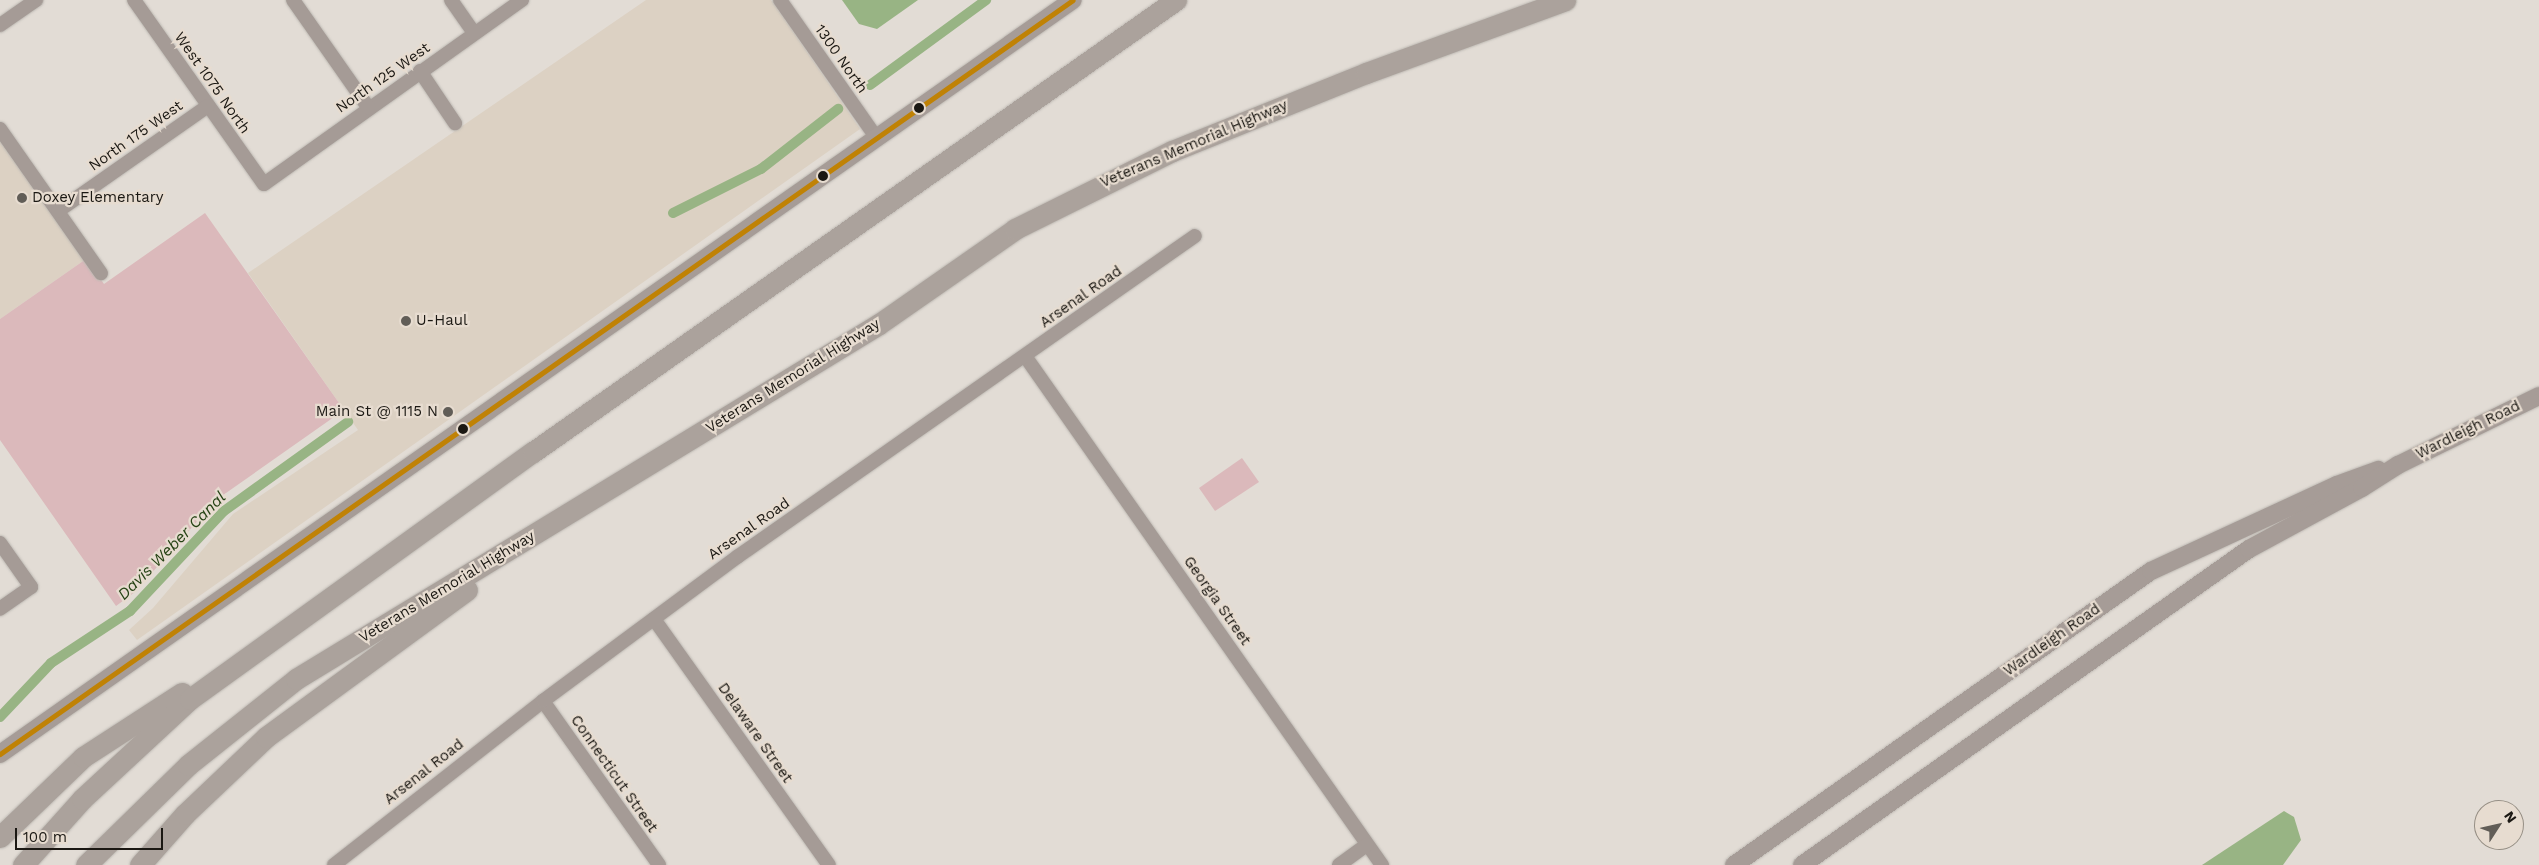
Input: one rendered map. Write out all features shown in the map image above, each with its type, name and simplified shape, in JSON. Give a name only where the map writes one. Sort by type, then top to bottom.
[{"type":"highway","points":[[23,865],[82,799],[138,745],[190,700],[292,623],[1176,0]]},
{"type":"highway","name":"Veterans Memorial Highway","points":[[86,865],[188,765],[296,679],[607,492],[879,324],[1015,229],[1083,192],[1172,151],[1283,106],[1565,0]]},
{"type":"highway","points":[[140,865],[185,814],[266,737],[420,623],[607,492]]},
{"type":"highway","points":[[0,836],[83,757],[292,623]]},
{"type":"main road","points":[[0,754],[1073,0]]},
{"type":"main road","name":"Wardleigh Road","points":[[1802,865],[2229,562],[2362,488],[2398,465],[2539,396]]},
{"type":"main road","name":"Wardleigh Road","points":[[1734,865],[2151,571],[2337,485],[2398,465]]},
{"type":"street","points":[[0,25],[36,0]]},
{"type":"street","name":"West 1075 North","points":[[134,0],[264,184]]},
{"type":"street","points":[[293,0],[368,107]]},
{"type":"street","points":[[451,0],[474,33]]},
{"type":"street","name":"North 125 West","points":[[264,184],[368,107],[522,0]]},
{"type":"street","name":"1300 North","points":[[780,0],[876,137]]},
{"type":"street","points":[[420,72],[455,123]]},
{"type":"street","name":"North 175 West","points":[[58,211],[208,106]]},
{"type":"street","points":[[0,129],[101,273]]},
{"type":"street","name":"Arsenal Road","points":[[334,865],[543,701],[737,557],[1195,236]]},
{"type":"street","name":"Georgia Street","points":[[1025,356],[1382,865]]},
{"type":"street","points":[[0,543],[31,587],[0,608]]},
{"type":"street","name":"Delaware Street","points":[[654,619],[829,865]]},
{"type":"street","name":"Connecticut Street","points":[[543,701],[660,865]]},
{"type":"street","points":[[1339,865],[1368,845]]},
{"type":"shaded area","points":[[646,0],[771,0],[860,129],[137,640],[129,630],[153,608],[233,514],[358,430],[248,273]]},
{"type":"shaded area","points":[[842,0],[918,0],[877,29],[859,24]]},
{"type":"shaded area","name":"Doxey Elementary","points":[[0,137],[86,259],[0,319]]},
{"type":"shaded area","points":[[205,213],[344,410],[216,500],[135,592],[116,606],[0,440],[0,319],[86,259],[104,284]]},
{"type":"shaded area","points":[[1242,458],[1259,482],[1215,511],[1199,488]]},
{"type":"shaded area","points":[[2284,811],[2294,817],[2301,840],[2283,865],[2202,865]]},
{"type":"waterway","name":"Davis Weber Canal","points":[[870,85],[986,0]]},
{"type":"waterway","name":"Davis Weber Canal","points":[[673,213],[761,169],[838,109]]},
{"type":"waterway","name":"Davis Weber Canal","points":[[0,717],[51,663],[130,611],[224,511],[348,422]]},
{"type":"transit line","points":[[0,754],[1073,0]]},
{"type":"place","name":"Doxey Elementary","points":[[22,198]]},
{"type":"place","name":"U-Haul","points":[[406,321]]},
{"type":"place","name":"Main St @ 1115 N","points":[[448,412]]}]
